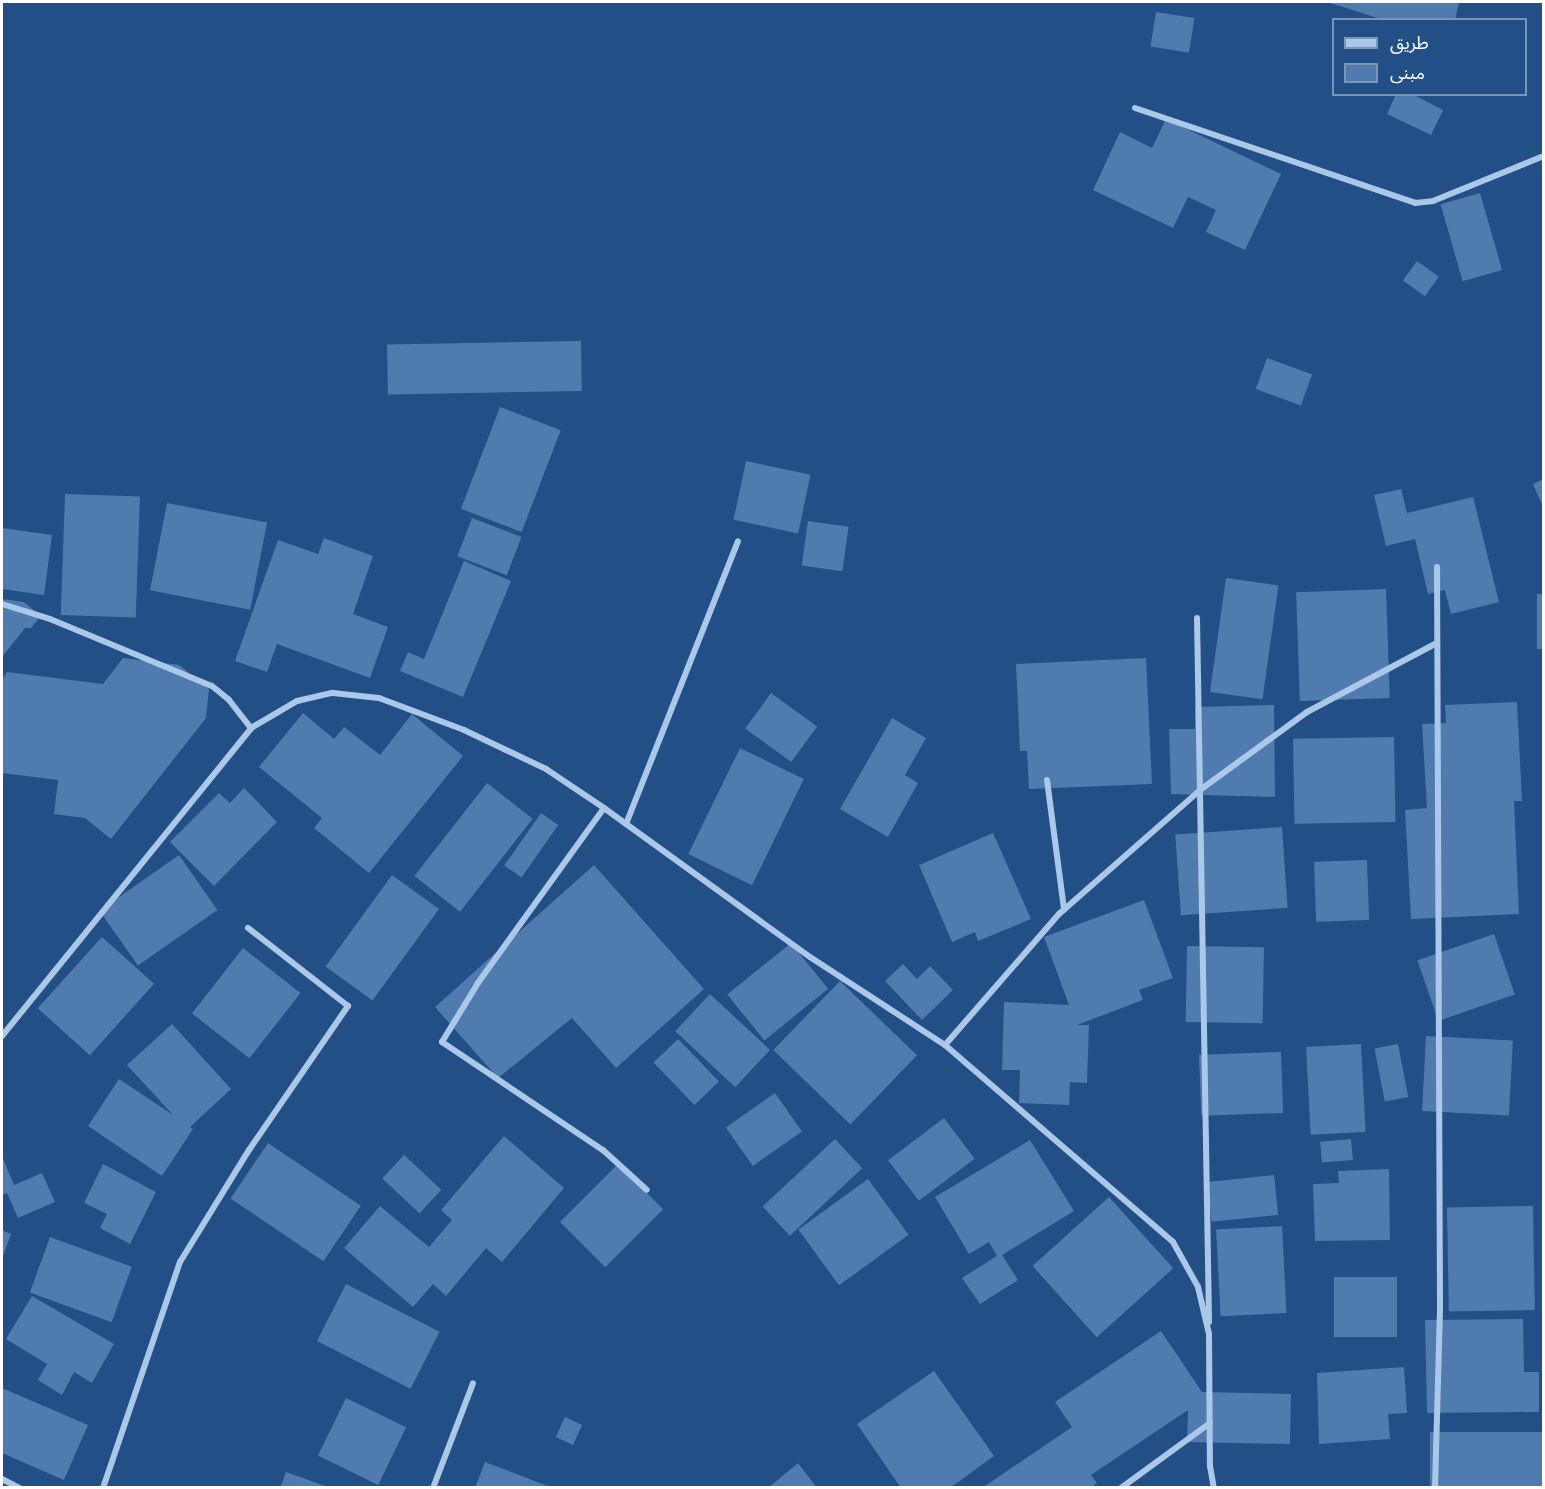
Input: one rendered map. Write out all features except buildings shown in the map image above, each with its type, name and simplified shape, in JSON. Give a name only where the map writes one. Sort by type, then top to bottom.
[{"type":"street","points":[[1134,108],[1414,203],[1433,201],[1544,156]]},
{"type":"street","points":[[626,824],[738,541]]},
{"type":"street","points":[[1435,1488],[1440,1309],[1437,567]]},
{"type":"street","points":[[2,604],[50,619],[212,686],[229,700],[251,728]]},
{"type":"street","points":[[1197,618],[1210,1423],[1214,1488]]},
{"type":"street","points":[[945,1045],[1064,910],[1200,790],[1307,711],[1437,643]]},
{"type":"street","points":[[2,1036],[251,728],[297,701],[333,693],[379,698],[464,730],[546,769],[604,808],[810,957],[945,1045],[1173,1242],[1198,1287],[1209,1334]]},
{"type":"street","points":[[1047,780],[1064,910]]},
{"type":"street","points":[[604,808],[478,983],[442,1042],[603,1150],[647,1190]]},
{"type":"street","points":[[103,1488],[180,1262],[249,1150],[348,1006],[248,928]]},
{"type":"street","points":[[434,1488],[473,1383]]},
{"type":"street","points":[[1121,1488],[1210,1423]]},
{"type":"street","points":[[2,1479],[20,1488]]}]
